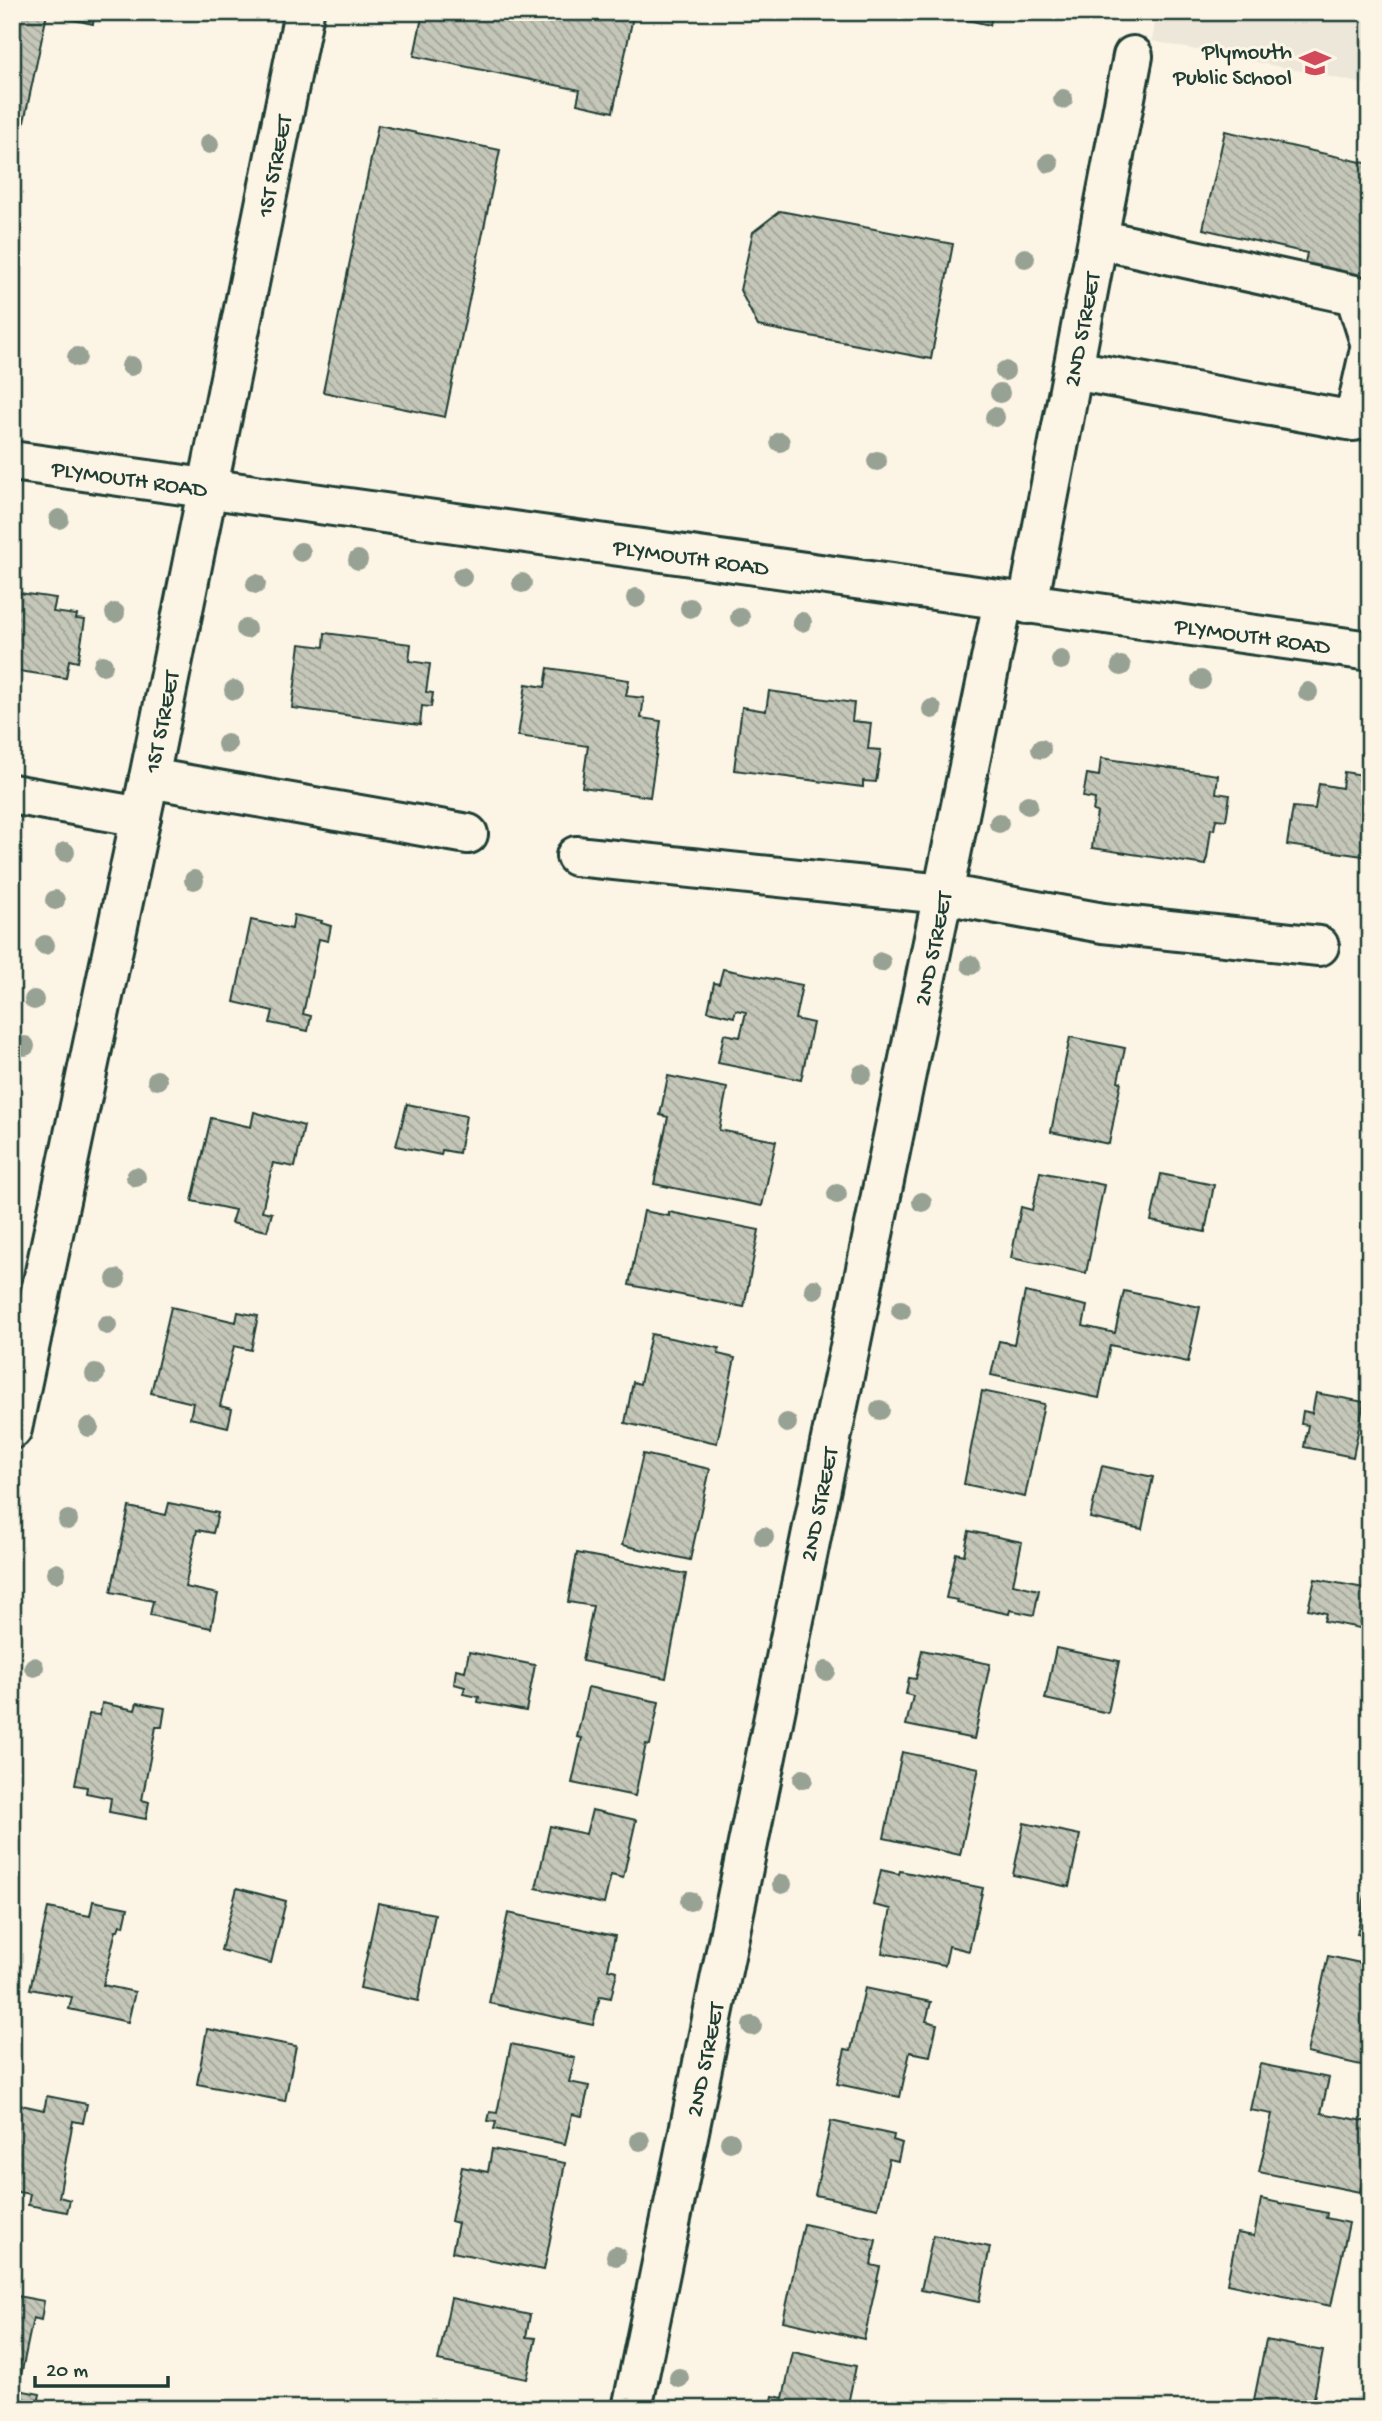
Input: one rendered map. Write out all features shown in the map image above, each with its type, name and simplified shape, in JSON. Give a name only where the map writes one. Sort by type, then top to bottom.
[{"type":"street","name":"1ST STREET","points":[[12,1429],[141,817],[304,12]]},
{"type":"street","name":"2ND STREET","points":[[632,2409],[943,894],[1073,370],[1133,56]]},
{"type":"street","points":[[1098,240],[1355,295],[1370,342]]},
{"type":"street","points":[[1073,370],[1354,421],[1370,349]]},
{"type":"street","name":"PLYMOUTH ROAD","points":[[12,461],[1370,651]]},
{"type":"street","points":[[149,778],[468,834]]},
{"type":"street","points":[[12,794],[141,817]]},
{"type":"street","points":[[576,856],[943,894],[1103,923],[1319,946]]},
{"type":"shaded area","name":"Plymouth Public School","points":[[1157,12],[1370,12],[1370,85],[1152,41]]},
{"type":"building","points":[[12,12],[95,12],[93,24],[47,14],[13,174]]},
{"type":"building","points":[[423,12],[634,12],[613,112],[577,104],[580,90],[414,56]]},
{"type":"building","points":[[933,12],[993,12],[990,25]]},
{"type":"building","points":[[378,125],[500,150],[445,417],[323,392]]},
{"type":"building","points":[[1225,131],[1370,164],[1370,282],[1304,267],[1307,253],[1203,229]]},
{"type":"building","points":[[780,211],[953,244],[931,359],[758,326],[740,290],[753,232]]},
{"type":"building","points":[[12,592],[56,598],[53,612],[77,615],[76,619],[85,620],[78,662],[69,660],[66,678],[12,670]]},
{"type":"building","points":[[325,633],[411,644],[409,661],[430,664],[426,692],[433,693],[431,707],[422,706],[420,725],[292,708],[300,644],[324,647]]},
{"type":"building","points":[[548,668],[629,680],[626,696],[644,698],[641,718],[661,721],[650,797],[582,787],[588,746],[518,736],[526,684],[545,687]]},
{"type":"building","points":[[769,691],[854,703],[852,721],[871,723],[868,749],[881,750],[876,782],[863,781],[863,787],[734,770],[742,707],[766,711]]},
{"type":"building","points":[[1101,758],[1218,775],[1216,793],[1230,795],[1226,820],[1216,819],[1214,830],[1211,829],[1206,865],[1092,848],[1097,812],[1093,811],[1095,799],[1083,797],[1087,774],[1099,776]]},
{"type":"building","points":[[1344,772],[1370,776],[1370,857],[1287,845],[1293,807],[1315,809],[1319,784],[1342,788]]},
{"type":"building","points":[[294,915],[322,921],[321,923],[331,926],[328,941],[319,939],[303,1014],[311,1016],[308,1031],[270,1023],[273,1011],[234,1002],[251,920],[292,929]]},
{"type":"building","points":[[723,969],[802,985],[795,1019],[813,1023],[801,1080],[718,1063],[724,1034],[740,1037],[746,1012],[736,1010],[734,1017],[708,1011],[714,983],[719,984]]},
{"type":"building","points":[[1070,1037],[1125,1048],[1109,1144],[1051,1132]]},
{"type":"building","points":[[668,1076],[727,1088],[719,1130],[776,1141],[762,1206],[654,1184],[668,1117],[660,1115]]},
{"type":"building","points":[[407,1104],[466,1116],[459,1153],[442,1150],[441,1155],[396,1146]]},
{"type":"building","points":[[254,1112],[304,1126],[295,1167],[273,1163],[262,1211],[272,1213],[267,1231],[231,1223],[235,1210],[192,1201],[211,1118],[251,1127]]},
{"type":"building","points":[[1040,1172],[1104,1185],[1086,1273],[1011,1258],[1021,1207],[1032,1210]]},
{"type":"building","points":[[1161,1174],[1214,1185],[1205,1232],[1151,1221]]},
{"type":"building","points":[[644,1211],[669,1216],[669,1212],[759,1230],[744,1307],[629,1285]]},
{"type":"building","points":[[1124,1291],[1200,1307],[1188,1362],[1110,1345],[1099,1398],[991,1375],[999,1341],[1014,1344],[1025,1292],[1087,1306],[1083,1326],[1115,1333]]},
{"type":"building","points":[[171,1307],[236,1322],[238,1312],[258,1316],[251,1350],[234,1346],[220,1406],[232,1409],[228,1427],[190,1418],[193,1403],[151,1393]]},
{"type":"building","points":[[651,1334],[719,1348],[718,1354],[735,1358],[717,1443],[625,1423],[633,1382],[640,1384]]},
{"type":"building","points":[[982,1391],[1044,1404],[1025,1497],[964,1484]]},
{"type":"building","points":[[1316,1393],[1364,1402],[1353,1457],[1304,1447],[1308,1425],[1301,1424],[1303,1411],[1312,1413]]},
{"type":"building","points":[[643,1454],[710,1469],[690,1560],[622,1545]]},
{"type":"building","points":[[1102,1466],[1153,1477],[1142,1529],[1090,1518]]},
{"type":"building","points":[[169,1503],[218,1513],[213,1533],[197,1530],[185,1587],[218,1594],[211,1628],[150,1615],[153,1601],[111,1592],[129,1507],[166,1515]]},
{"type":"building","points":[[969,1531],[1022,1542],[1013,1584],[1039,1590],[1034,1615],[1010,1610],[1009,1614],[957,1603],[958,1600],[946,1598],[956,1553],[964,1555]]},
{"type":"building","points":[[577,1553],[686,1574],[666,1678],[582,1661],[593,1606],[568,1602]]},
{"type":"building","points":[[1315,1579],[1370,1589],[1370,1630],[1324,1621],[1326,1613],[1308,1609]]},
{"type":"building","points":[[1056,1648],[1119,1661],[1108,1713],[1045,1699]]},
{"type":"building","points":[[922,1650],[990,1664],[974,1739],[906,1725],[913,1696],[906,1694],[909,1678],[916,1679]]},
{"type":"building","points":[[469,1652],[535,1665],[526,1711],[478,1702],[479,1697],[463,1694],[465,1687],[454,1684],[456,1669],[465,1671]]},
{"type":"building","points":[[588,1687],[659,1702],[650,1745],[646,1744],[635,1796],[572,1783],[582,1738],[577,1737]]},
{"type":"building","points":[[102,1703],[135,1710],[137,1703],[165,1708],[162,1727],[156,1727],[142,1800],[149,1802],[146,1819],[109,1812],[111,1798],[86,1793],[87,1787],[75,1785],[89,1714],[100,1715]]},
{"type":"building","points":[[902,1752],[979,1768],[960,1855],[884,1838]]},
{"type":"building","points":[[592,1810],[636,1820],[623,1878],[611,1875],[604,1904],[536,1888],[550,1826],[586,1834]]},
{"type":"building","points":[[1024,1823],[1080,1835],[1069,1887],[1013,1875]]},
{"type":"building","points":[[881,1870],[899,1874],[900,1871],[983,1888],[969,1951],[949,1946],[945,1965],[882,1953],[891,1909],[873,1905]]},
{"type":"building","points":[[1370,1871],[1370,1937],[1357,1934]]},
{"type":"building","points":[[237,1888],[286,1901],[271,1963],[221,1950]]},
{"type":"building","points":[[93,1901],[128,1908],[124,1926],[120,1925],[116,1930],[103,1985],[135,1992],[128,2022],[69,2009],[72,1997],[30,1989],[48,1908],[90,1916]]},
{"type":"building","points":[[378,1903],[435,1914],[418,2001],[360,1988]]},
{"type":"building","points":[[508,1913],[615,1936],[608,1969],[617,1971],[611,1998],[600,1996],[593,2025],[489,2003]]},
{"type":"building","points":[[1328,1956],[1370,1965],[1370,2067],[1307,2053]]},
{"type":"building","points":[[865,1988],[931,2002],[926,2021],[937,2024],[930,2056],[910,2052],[900,2097],[837,2084],[845,2049],[851,2050]]},
{"type":"building","points":[[207,2029],[296,2046],[285,2101],[197,2084]]},
{"type":"building","points":[[511,2044],[575,2058],[569,2082],[589,2086],[582,2116],[572,2114],[565,2144],[494,2129],[496,2122],[488,2121],[490,2112],[497,2113]]},
{"type":"building","points":[[1260,2064],[1329,2078],[1321,2113],[1370,2122],[1370,2144],[1360,2192],[1259,2172],[1272,2114],[1250,2110]]},
{"type":"building","points":[[47,2096],[87,2104],[83,2123],[73,2121],[59,2197],[70,2200],[67,2212],[28,2205],[30,2194],[12,2191],[12,2103],[44,2110]]},
{"type":"building","points":[[831,2121],[894,2135],[893,2140],[902,2143],[898,2161],[889,2159],[878,2208],[815,2195]]},
{"type":"building","points":[[492,2149],[565,2163],[544,2270],[452,2252],[458,2223],[451,2221],[462,2167],[488,2172]]},
{"type":"building","points":[[1261,2199],[1327,2213],[1326,2218],[1349,2223],[1331,2306],[1227,2284],[1237,2233],[1254,2236]]},
{"type":"building","points":[[804,2224],[876,2240],[871,2265],[880,2267],[864,2339],[783,2321]]},
{"type":"building","points":[[933,2235],[990,2247],[979,2302],[921,2290]]},
{"type":"building","points":[[12,2295],[44,2301],[41,2320],[33,2318],[18,2390],[40,2394],[37,2409],[12,2408]]},
{"type":"building","points":[[451,2298],[530,2315],[526,2337],[536,2338],[527,2379],[438,2361]]},
{"type":"building","points":[[1266,2340],[1323,2351],[1312,2409],[1275,2409],[1253,2405]]},
{"type":"building","points":[[793,2352],[856,2366],[847,2409],[770,2409],[773,2396],[783,2398]]},
{"type":"building","points":[[443,2400],[484,2409],[441,2409]]},
{"type":"place","name":"Plymouth Public School","points":[[1315,63]]}]
